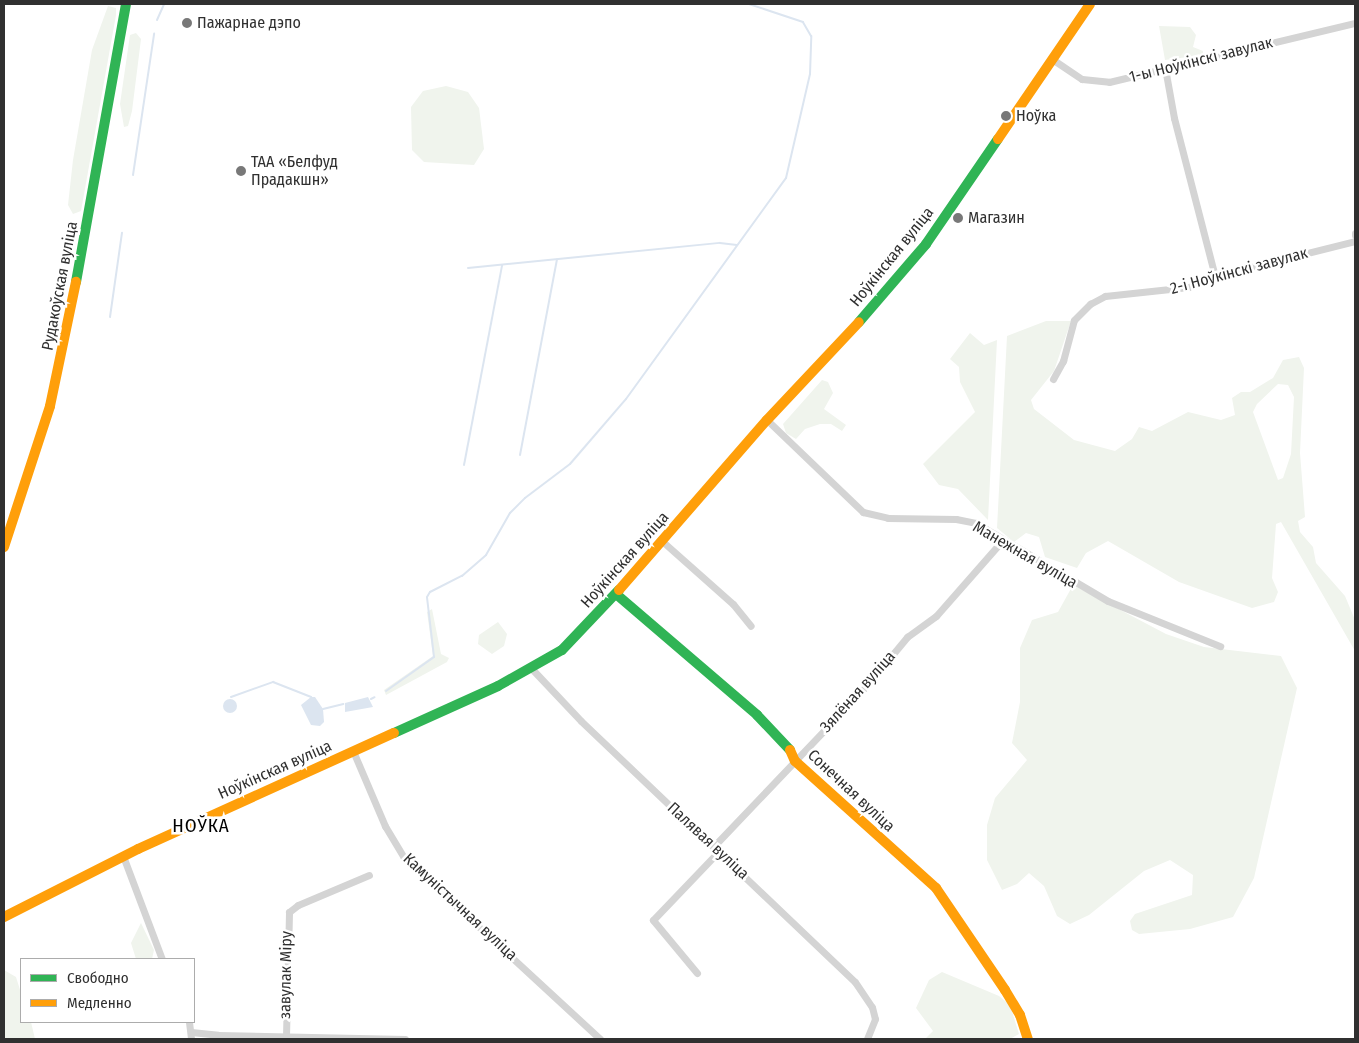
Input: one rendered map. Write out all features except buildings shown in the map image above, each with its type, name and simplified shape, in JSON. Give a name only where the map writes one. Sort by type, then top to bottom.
[{"type":"main road","name":"Рудакоўская вуліца","points":[[4,547],[50,406],[65,344],[126,4]]},
{"type":"main road","name":"Ноўкінская вуліца","points":[[4,917],[123,856],[532,669],[562,650],[616,594],[767,420],[889,289],[926,244],[1090,4]]},
{"type":"main road","name":"Сонечная вуліца","points":[[616,594],[757,715],[790,749],[794,761],[944,898],[1005,990],[1020,1016],[1028,1039]]},
{"type":"street","name":"1-ы Ноўкінскі завулак","points":[[1052,59],[1082,79],[1101,83],[1355,23]]},
{"type":"street","points":[[1165,68],[1174,118],[1215,276]]},
{"type":"street","name":"2-і Ноўкінскі завулак","points":[[1053,379],[1066,352],[1074,320],[1090,304],[1105,296],[1189,287],[1215,276],[1355,241]]},
{"type":"street","name":"Манежная вуліца","points":[[767,420],[863,512],[888,518],[956,519],[976,523],[1002,541],[1108,601],[1220,646]]},
{"type":"street","points":[[662,541],[733,604],[751,626]]},
{"type":"street","name":"Зялёная вуліца","points":[[697,974],[653,920],[907,637],[942,610],[1002,541]]},
{"type":"street","name":"Палявая вуліца","points":[[532,669],[581,721],[855,982],[872,1007],[875,1019],[867,1039]]},
{"type":"street","name":"Камуністычная вуліца","points":[[353,751],[385,826],[404,858],[600,1039]]},
{"type":"street","points":[[123,856],[162,958]]},
{"type":"street","name":"завулак Міру","points":[[286,1036],[289,912],[298,905],[369,876]]},
{"type":"street","points":[[191,1035],[405,1039]]},
{"type":"shaded area","points":[[108,6],[116,8],[116,15],[81,211],[73,214],[68,205],[73,160],[92,50]]},
{"type":"shaded area","points":[[1159,26],[1190,27],[1196,35],[1193,47],[1203,51],[1203,55],[1165,60]]},
{"type":"shaded area","points":[[136,33],[141,39],[132,111],[128,126],[124,127],[120,104],[130,35]]},
{"type":"shaded area","points":[[446,86],[468,92],[479,108],[484,149],[474,165],[424,162],[412,150],[411,107],[423,91]]},
{"type":"shaded area","points":[[1046,321],[1071,321],[1054,371],[1031,400],[1034,409],[1074,440],[1115,451],[1132,439],[1139,427],[1152,431],[1188,412],[1221,420],[1235,415],[1232,398],[1241,392],[1250,392],[1273,378],[1283,360],[1299,357],[1304,368],[1300,453],[1305,517],[1298,521],[1300,532],[1313,547],[1316,563],[1345,596],[1355,620],[1355,651],[1281,522],[1276,524],[1272,578],[1278,592],[1274,602],[1252,608],[1179,582],[1108,541],[1086,553],[1077,568],[1045,557],[1039,537],[1026,533],[1014,542],[997,528],[1007,336]],"holes":[[[1278,384],[1288,385],[1294,397],[1291,454],[1283,478],[1278,480],[1253,412],[1257,404]]]},
{"type":"shaded area","points":[[970,333],[984,345],[997,340],[988,520],[958,489],[939,485],[923,464],[975,412],[960,382],[959,367],[950,359]]},
{"type":"shaded area","points":[[822,380],[828,382],[833,393],[824,409],[846,425],[842,431],[831,424],[820,424],[805,429],[796,439],[786,433],[783,424]]},
{"type":"shaded area","points":[[1073,585],[1166,634],[1204,647],[1281,656],[1297,688],[1254,878],[1233,917],[1190,929],[1139,934],[1132,930],[1130,921],[1135,914],[1192,895],[1193,875],[1170,860],[1144,871],[1089,915],[1070,924],[1057,916],[1044,886],[1029,873],[1017,884],[1002,890],[987,860],[987,825],[995,798],[1027,760],[1012,743],[1020,702],[1020,648],[1032,620],[1058,612]]},
{"type":"shaded area","points":[[432,609],[441,654],[449,658],[447,662],[386,695],[384,690],[433,656],[427,612]]},
{"type":"shaded area","points":[[498,622],[507,634],[504,646],[492,654],[478,644],[479,635]]},
{"type":"shaded area","points":[[311,697],[315,697],[323,709],[324,722],[320,726],[311,725],[301,705]]},
{"type":"shaded area","points":[[368,697],[373,707],[345,712],[345,703]]},
{"type":"shaded area","points":[[227,699],[233,699],[237,706],[233,713],[227,713],[223,709],[223,703]]},
{"type":"shaded area","points":[[141,923],[154,950],[152,958],[136,958],[131,943]]},
{"type":"shaded area","points":[[4,970],[16,977],[20,990],[20,1023],[31,1023],[35,1039],[4,1039]]},
{"type":"shaded area","points":[[942,972],[999,996],[1010,1005],[1019,1034],[1010,1039],[925,1039],[933,1031],[916,1008],[929,980]]},
{"type":"waterway","points":[[157,20],[164,4]]},
{"type":"waterway","points":[[386,691],[434,657],[427,597],[430,592],[462,576],[486,555],[510,513],[525,498],[570,464],[626,399],[786,178],[810,74],[811,36],[803,22],[749,4]]},
{"type":"waterway","points":[[133,175],[154,34]]},
{"type":"waterway","points":[[110,317],[122,233]]},
{"type":"waterway","points":[[468,268],[720,243],[737,245]]},
{"type":"waterway","points":[[520,455],[557,259]]},
{"type":"waterway","points":[[464,465],[502,266]]},
{"type":"waterway","points":[[231,697],[273,682],[311,697]]},
{"type":"waterway","points":[[371,699],[375,697]]},
{"type":"waterway","points":[[323,709],[343,704]]},
{"type":"traffic: fast","points":[[76,282],[126,4]]},
{"type":"traffic: fast","points":[[859,322],[926,244],[998,139]]},
{"type":"traffic: fast","points":[[394,733],[498,686],[562,650],[619,590]]},
{"type":"traffic: fast","points":[[616,594],[757,715],[790,750]]},
{"type":"traffic: slow","points":[[998,139],[1090,4]]},
{"type":"traffic: slow","points":[[4,547],[50,406],[76,282]]},
{"type":"traffic: slow","points":[[619,590],[767,420],[859,322]]},
{"type":"traffic: slow","points":[[4,917],[138,849],[394,733]]},
{"type":"traffic: slow","points":[[790,750],[795,761],[936,888],[1005,990],[1020,1015],[1028,1039]]},
{"type":"place","name":"Пажарнае дэпо","points":[[187,23]]},
{"type":"place","name":"Ноўка","points":[[1006,116]]},
{"type":"place","name":"ТАА «Белфуд Прадакшн»","points":[[241,171]]},
{"type":"place","name":"Магазин","points":[[958,218]]},
{"type":"district","name":"НОЎКА","points":[[201,826]]}]
